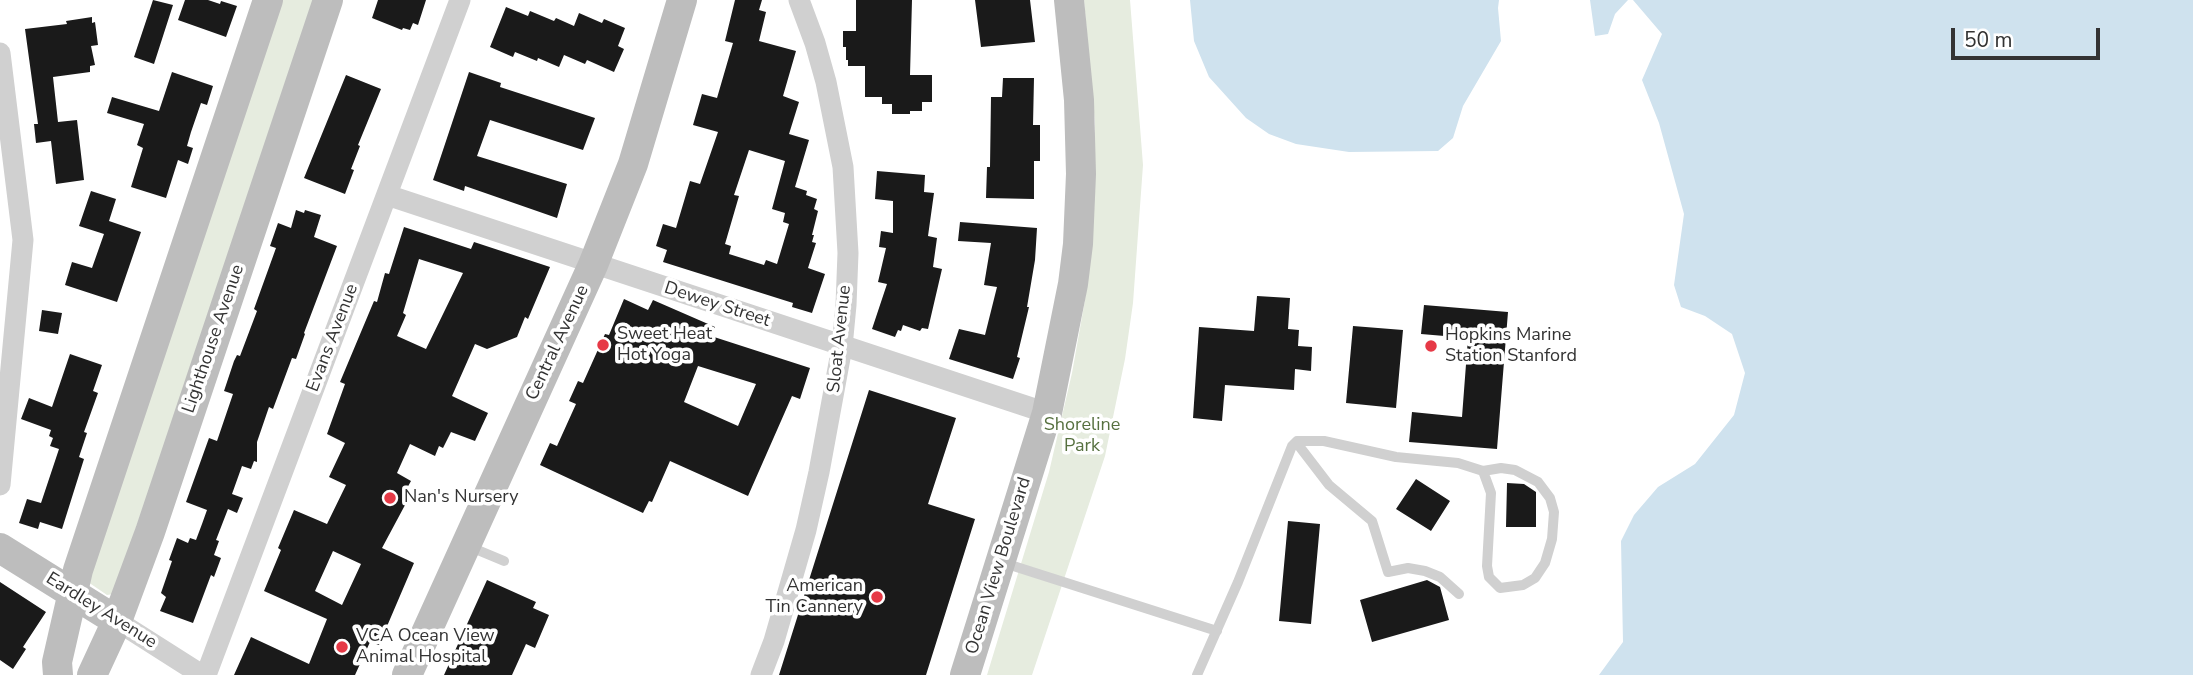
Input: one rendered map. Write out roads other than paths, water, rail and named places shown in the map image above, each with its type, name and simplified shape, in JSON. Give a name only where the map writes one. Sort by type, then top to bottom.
[{"type":"main road","points":[[58,675],[57,662],[78,570],[268,0]]},
{"type":"main road","name":"Lighthouse Avenue","points":[[92,675],[117,621],[150,532],[328,0]]},
{"type":"main road","name":"Central Avenue","points":[[407,675],[593,265],[634,164],[682,0]]},
{"type":"main road","name":"Ocean View Boulevard","points":[[965,675],[1047,414],[1073,284],[1080,209],[1079,100],[1069,0]]},
{"type":"main road","name":"Eardley Avenue","points":[[0,548],[117,621]]},
{"type":"street","name":"Evans Avenue","points":[[204,675],[460,0]]},
{"type":"street","name":"Sloat Avenue","points":[[761,675],[774,641],[806,530],[822,460],[842,347],[848,253],[843,167],[826,82],[799,0]]},
{"type":"street","points":[[0,53],[23,240],[0,485]]},
{"type":"street","name":"Dewey Street","points":[[387,195],[1047,414]]},
{"type":"street","name":"Eardley Avenue","points":[[117,621],[204,675]]},
{"type":"lane","points":[[1197,675],[1292,446],[1296,442],[1324,441],[1396,457],[1458,463],[1483,471],[1501,468],[1514,470],[1538,482],[1550,498],[1553,512],[1552,539],[1545,563],[1535,579],[1523,586],[1500,589],[1489,577],[1487,566],[1490,493],[1483,471]]},
{"type":"lane","points":[[1296,442],[1329,485],[1372,521],[1388,572],[1408,568],[1426,571],[1440,577],[1459,594]]},
{"type":"lane","points":[[465,545],[504,561]]},
{"type":"lane","points":[[1001,562],[1217,631]]},
{"type":"water","points":[[1190,0],[1499,0],[1501,41],[1463,106],[1453,138],[1438,151],[1349,152],[1296,144],[1269,134],[1246,118],[1209,77],[1194,41]]},
{"type":"water","points":[[1590,0],[1628,0],[1615,14],[1608,34],[1595,36]]},
{"type":"water","points":[[1633,0],[2193,0],[2193,675],[1599,675],[1623,642],[1621,541],[1634,515],[1658,487],[1695,464],[1734,415],[1745,373],[1732,334],[1705,316],[1681,307],[1674,285],[1684,214],[1659,123],[1642,80],[1662,34]]},
{"type":"place","name":"Sweet Heat Hot Yoga","points":[[603,345]]},
{"type":"place","name":"Hopkins Marine Station Stanford","points":[[1431,346]]},
{"type":"place","name":"Nan's Nursery","points":[[390,498]]},
{"type":"place","name":"American Tin Cannery","points":[[877,597]]},
{"type":"place","name":"VCA Ocean View Animal Hospital","points":[[342,647]]},
{"type":"park label","name":"Shoreline Park","points":[[1082,436]]}]
